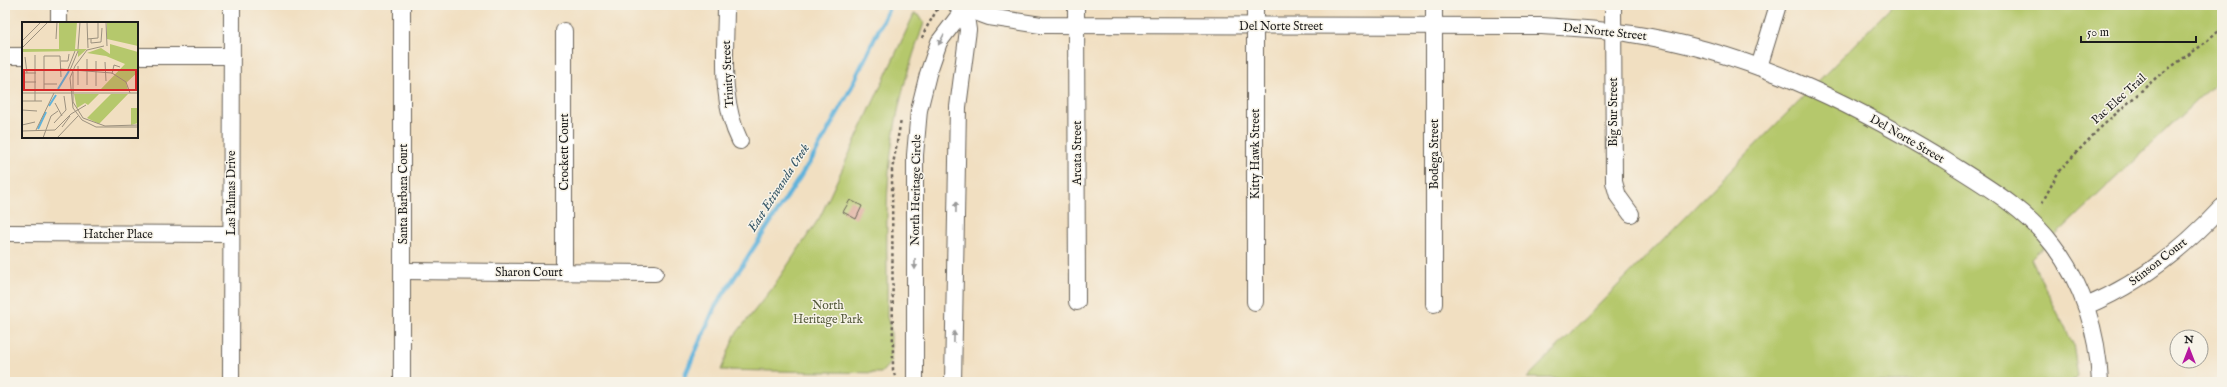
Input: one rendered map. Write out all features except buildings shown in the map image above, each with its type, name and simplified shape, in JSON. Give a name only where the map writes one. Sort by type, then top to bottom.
[{"type":"street","points":[[59,5],[59,22]]},
{"type":"street","name":"Las Palmas Drive","points":[[231,382],[232,5]]},
{"type":"street","name":"Santa Barbara Court","points":[[402,5],[402,382]]},
{"type":"street","name":"Trinity Street","points":[[726,5],[727,103],[734,129],[740,140]]},
{"type":"street","name":"Arcata Street","points":[[1076,5],[1077,302]]},
{"type":"street","name":"Kitty Hawk Street","points":[[1255,5],[1255,302]]},
{"type":"street","name":"Bodega Street","points":[[1434,5],[1434,304]]},
{"type":"street","name":"Big Sur Street","points":[[1613,5],[1614,182],[1618,196],[1631,214]]},
{"type":"street","points":[[1759,67],[1778,5]]},
{"type":"street","points":[[953,382],[957,115],[968,30],[962,6]]},
{"type":"street","name":"Del Norte Street","points":[[962,6],[989,17],[1024,23],[1076,26],[1542,26],[1613,31],[1684,44],[1759,67],[1818,90],[1876,120],[1998,194],[2027,218],[2052,243],[2065,263],[2086,306],[2096,344],[2100,382]]},
{"type":"street","name":"North Heritage Circle","points":[[915,382],[915,155],[919,110],[928,74],[939,42],[962,6]]},
{"type":"street","name":"Crockett Court","points":[[564,31],[564,272]]},
{"type":"street","points":[[5,56],[22,56]]},
{"type":"street","points":[[138,56],[232,56]]},
{"type":"street","name":"Stinson Court","points":[[2086,306],[2109,296],[2145,274],[2186,240],[2222,207]]},
{"type":"street","name":"Hatcher Place","points":[[5,233],[231,234]]},
{"type":"street","name":"Sharon Court","points":[[403,271],[655,273]]},
{"type":"path","points":[[934,16],[939,5]]},
{"type":"path","name":"Pac Elec Trail","points":[[2042,203],[2059,171],[2100,129],[2158,76],[2201,46],[2220,30],[2222,22]]},
{"type":"green space","points":[[1893,5],[2222,5],[2222,76],[2031,259],[2073,344],[2078,376],[2072,382],[1833,382],[1527,378]]},
{"type":"green space","name":"North Heritage Park","points":[[914,14],[919,15],[924,23],[908,71],[896,120],[889,173],[887,214],[887,317],[891,330],[891,362],[881,373],[721,370],[735,335],[771,290],[820,217]]},
{"type":"waterway","name":"East Etiwanda Creek","points":[[685,375],[715,307],[815,154],[849,92],[888,10]]}]
